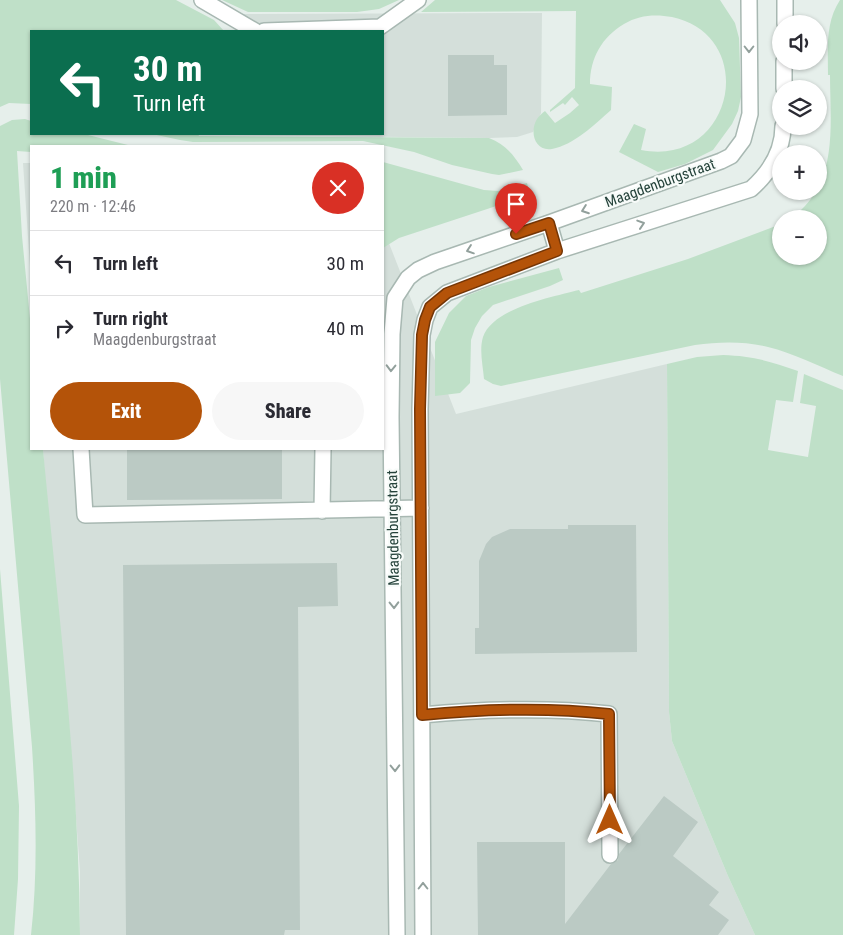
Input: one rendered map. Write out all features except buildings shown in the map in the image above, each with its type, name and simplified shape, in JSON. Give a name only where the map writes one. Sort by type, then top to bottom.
[{"type":"street","points":[[202,0],[253,30]]},
{"type":"street","points":[[293,30],[380,27],[418,0]]},
{"type":"street","name":"Maagdenburgstraat","points":[[397,935],[393,509],[387,334],[395,298],[408,278],[418,270],[435,262],[549,223],[731,156],[742,140],[750,114],[749,0]]},
{"type":"street","points":[[784,15],[785,0]]},
{"type":"street","name":"Maagdenburgstraat","points":[[424,935],[420,409],[422,335],[430,307],[447,293],[557,251],[751,189],[762,179],[779,151],[783,135]]},
{"type":"street","points":[[549,223],[557,251]]},
{"type":"street","points":[[81,450],[85,515],[421,508]]},
{"type":"street","points":[[322,511],[323,450]]},
{"type":"street","points":[[422,715],[452,712],[569,710],[609,714],[610,855]]},
{"type":"shaded area","points":[[542,13],[541,113],[533,132],[517,137],[237,135],[384,135],[384,30],[238,30],[238,14]]},
{"type":"shaded area","points":[[23,163],[30,163],[30,266]]},
{"type":"shaded area","points":[[384,231],[456,414],[667,364],[669,712],[672,741],[728,876],[755,935],[80,935],[80,871],[69,725],[50,549],[43,450],[384,450]]},
{"type":"green space","points":[[0,0],[176,0],[214,20],[223,30],[30,30],[30,104],[9,103],[0,107]]},
{"type":"green space","points":[[222,0],[399,0],[379,9],[357,12],[248,12]]},
{"type":"green space","points":[[435,0],[720,0],[735,23],[739,38],[741,97],[738,111],[732,124],[713,150],[685,164],[658,172],[619,152],[634,124],[646,129],[641,150],[673,150],[697,139],[715,121],[724,97],[725,72],[717,48],[700,29],[672,17],[641,17],[624,24],[609,35],[599,49],[592,65],[590,84],[612,87],[611,110],[576,139],[560,147],[546,149],[541,147],[535,140],[534,130],[537,119],[545,111],[555,123],[579,105],[572,97],[565,105],[563,103],[550,112],[575,88],[576,11],[421,12]]},
{"type":"green space","points":[[840,0],[843,0],[843,376],[796,356],[759,345],[713,343],[695,345],[501,386],[484,379],[481,353],[482,342],[489,327],[498,318],[539,300],[579,290],[581,293],[688,259],[772,227],[772,265],[827,265],[827,210],[800,210],[810,200],[827,200],[827,160],[830,146],[831,117],[828,36],[835,9]]},
{"type":"green space","points":[[12,120],[30,121],[30,135],[88,135],[128,145],[30,145],[30,152],[17,151],[22,236],[30,319],[30,450],[43,450],[72,752],[79,874],[80,935],[31,935],[35,865],[32,747],[0,379],[0,126]]},
{"type":"green space","points":[[157,135],[489,138],[500,143],[509,151],[523,170],[499,175],[492,174],[452,165],[414,152],[363,141],[193,142]]},
{"type":"green space","points":[[384,162],[484,190],[498,191],[527,183],[530,195],[399,238],[384,247]]},
{"type":"green space","points":[[559,268],[563,280],[493,305],[482,316],[471,340],[470,383],[460,393],[435,396],[435,342],[449,313],[466,296],[489,287]]},
{"type":"green space","points":[[723,355],[761,360],[798,371],[793,402],[776,400],[768,450],[808,457],[816,406],[800,403],[804,374],[843,390],[843,935],[755,935],[728,876],[672,741],[669,712],[667,364],[697,357]]},
{"type":"green space","points":[[0,569],[19,806],[18,879],[14,935],[0,935]]},
{"type":"route","points":[[516,234],[549,223],[557,251],[447,293],[430,307],[422,335],[420,409],[422,715],[452,712],[569,710],[609,714],[610,820]]}]
